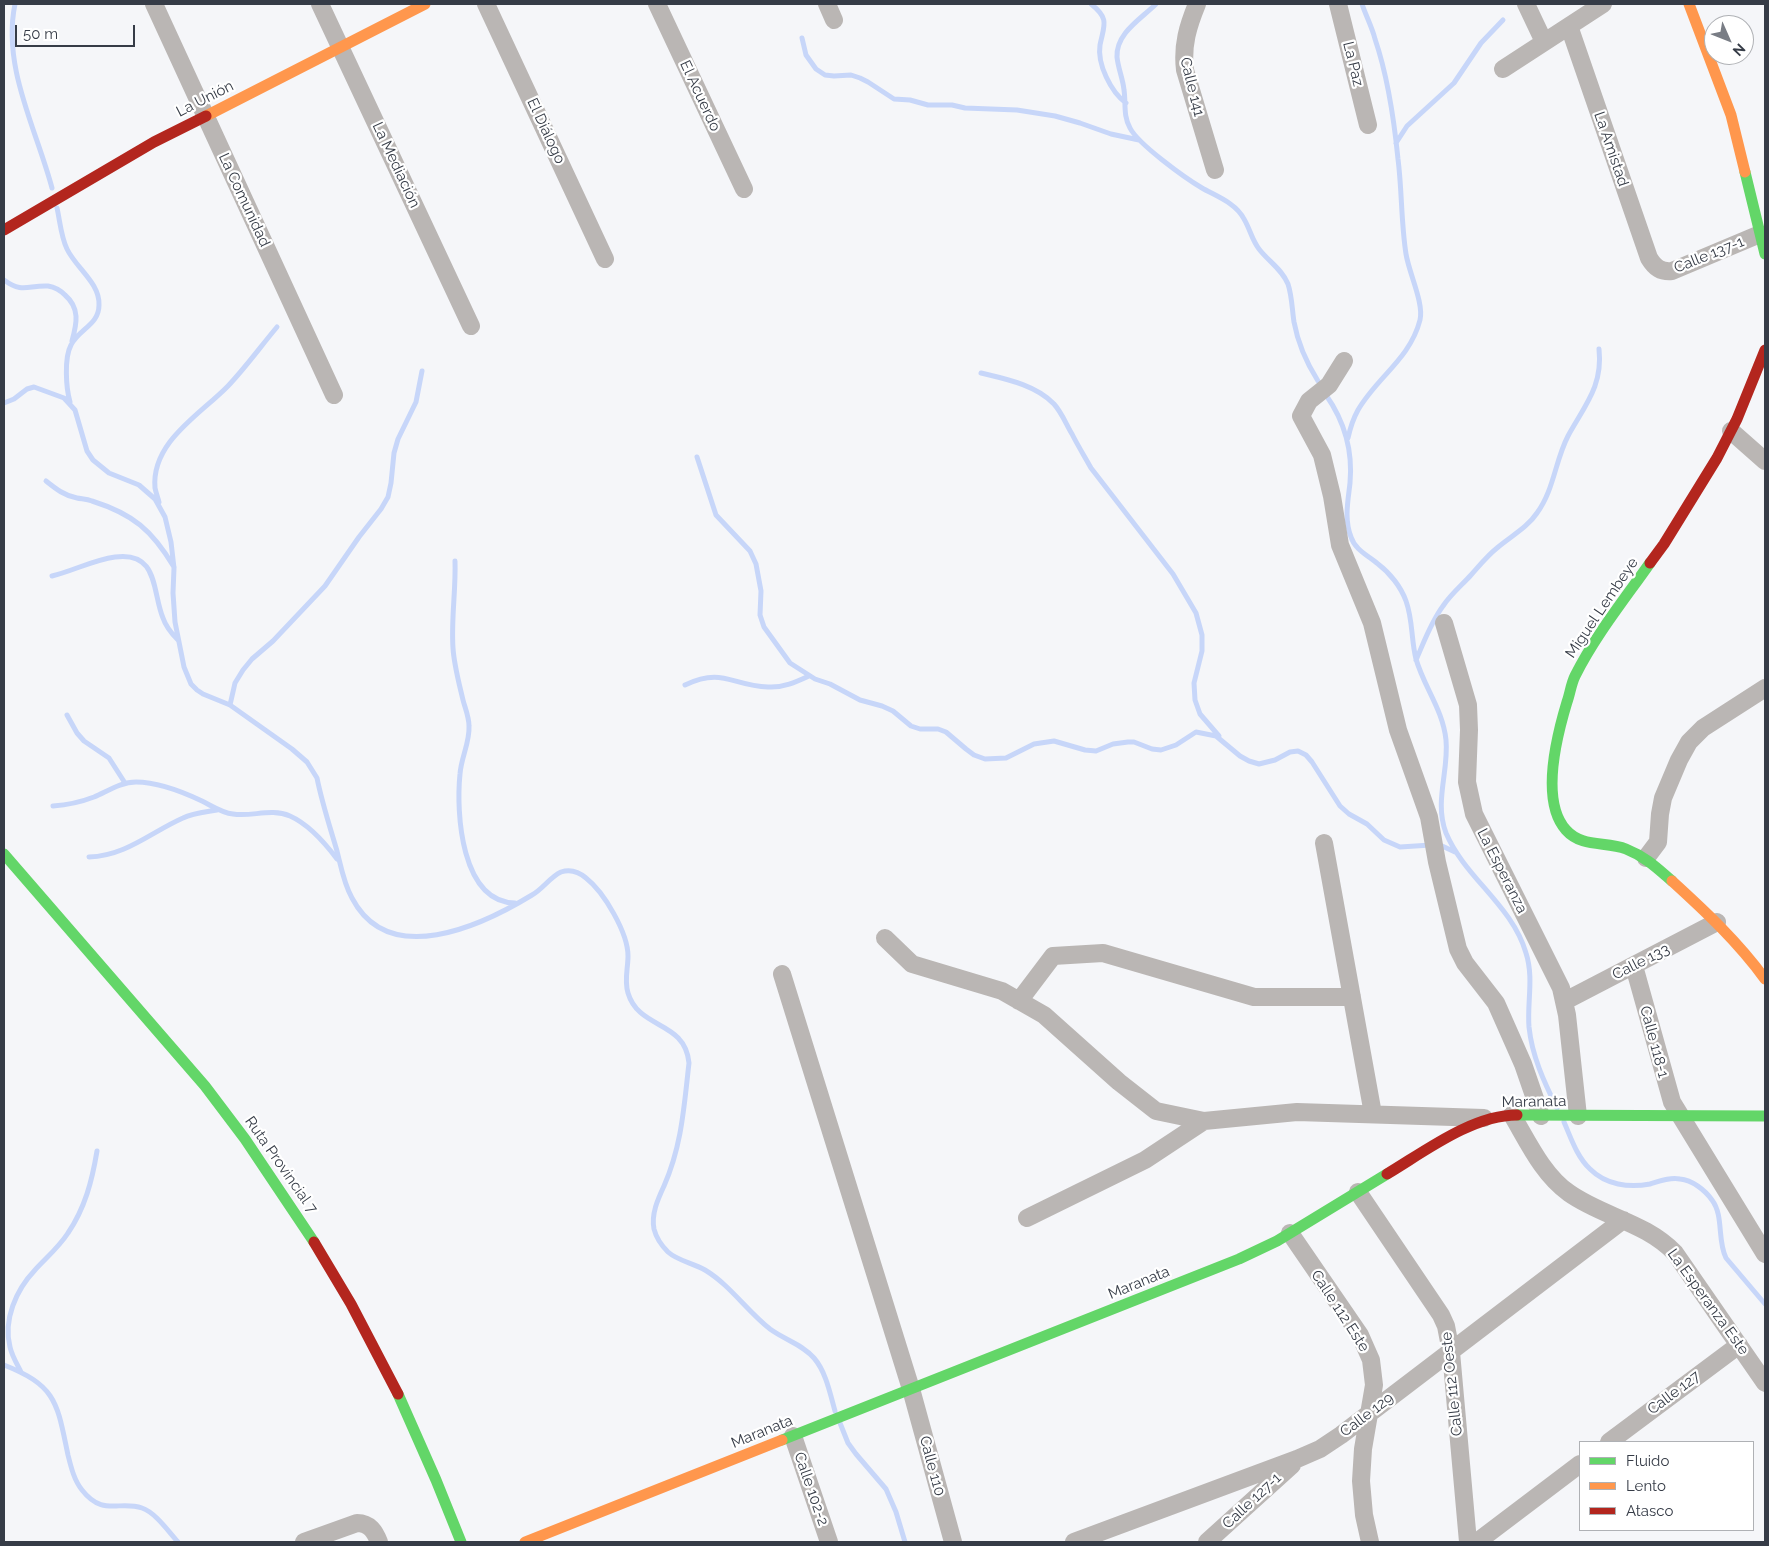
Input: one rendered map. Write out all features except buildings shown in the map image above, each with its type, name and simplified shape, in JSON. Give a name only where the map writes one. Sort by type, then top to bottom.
[{"type":"street","name":"La Comunidad","points":[[154,4],[334,396]]},
{"type":"street","name":"La Mediación","points":[[320,4],[471,326]]},
{"type":"street","name":"La Unión","points":[[4,230],[154,142],[425,4]]},
{"type":"street","name":"El Diálogo","points":[[486,4],[605,259]]},
{"type":"street","name":"El Acuerdo","points":[[657,4],[744,189]]},
{"type":"street","points":[[827,4],[834,20]]},
{"type":"street","name":"Calle 141","points":[[1197,4],[1187,31],[1183,57],[1185,70],[1215,170]]},
{"type":"street","name":"La Paz","points":[[1338,4],[1368,125]]},
{"type":"street","points":[[1526,4],[1544,42]]},
{"type":"street","points":[[1503,68],[1604,4]]},
{"type":"street","points":[[1689,4],[1731,115],[1765,254]]},
{"type":"street","name":"La Amistad","points":[[1569,26],[1649,258],[1658,269]]},
{"type":"street","name":"Calle 137-1","points":[[1658,269],[1666,272],[1672,271],[1760,234]]},
{"type":"street","name":"Miguel Lembeye","points":[[1765,350],[1732,431],[1664,544],[1596,638],[1580,664],[1568,693],[1552,780],[1554,800],[1561,822],[1566,830],[1582,841],[1624,848],[1646,858],[1717,922],[1748,956],[1765,979]]},
{"type":"street","points":[[1344,361],[1329,385],[1309,401],[1301,416],[1322,455],[1332,496],[1340,546],[1372,623],[1398,730],[1429,817],[1437,862],[1458,949],[1465,963],[1496,1003],[1523,1064],[1541,1116]]},
{"type":"street","points":[[1732,431],[1765,461]]},
{"type":"street","name":"La Esperanza","points":[[1444,623],[1468,705],[1470,724],[1466,782],[1474,814],[1555,974],[1565,1001],[1578,1116]]},
{"type":"street","points":[[1646,858],[1658,842],[1663,798],[1689,742],[1703,728],[1765,688]]},
{"type":"street","points":[[1324,843],[1373,1114]]},
{"type":"street","name":"Ruta Provincial 7","points":[[4,854],[205,1086],[297,1213],[339,1281],[377,1350],[426,1453],[460,1542]]},
{"type":"street","name":"Calle 133","points":[[1565,1001],[1717,922]]},
{"type":"street","points":[[885,938],[912,964],[1002,991],[1044,1015],[1119,1082],[1156,1111],[1204,1121],[1297,1112],[1492,1118]]},
{"type":"street","points":[[1019,1001],[1053,956],[1103,953],[1254,997],[1352,998]]},
{"type":"street","name":"Calle 118-1","points":[[1634,966],[1668,1092],[1765,1254]]},
{"type":"street","name":"Calle 110","points":[[782,974],[911,1390],[953,1542]]},
{"type":"street","name":"Maranata","points":[[525,1542],[543,1539],[794,1436],[1227,1265],[1290,1234],[1458,1132],[1492,1118],[1512,1115],[1765,1116]]},
{"type":"street","name":"La Esperanza Este","points":[[1512,1115],[1557,1183],[1579,1199],[1658,1237],[1675,1253],[1765,1383]]},
{"type":"street","points":[[1027,1218],[1146,1160],[1204,1121]]},
{"type":"street","name":"Calle 112 Oeste","points":[[1358,1192],[1441,1315],[1446,1326],[1451,1352],[1468,1542]]},
{"type":"street","name":"Calle 129","points":[[1074,1542],[1298,1459],[1331,1442],[1623,1220]]},
{"type":"street","name":"Calle 112 Este","points":[[1290,1234],[1360,1335],[1371,1360],[1374,1385],[1362,1457],[1361,1481],[1364,1514],[1370,1542]]},
{"type":"street","name":"Calle 127","points":[[1611,1441],[1739,1345]]},
{"type":"street","name":"Calle 102-2","points":[[794,1436],[829,1542]]},
{"type":"street","name":"Calle 127-1","points":[[1207,1542],[1298,1459]]},
{"type":"street","points":[[1477,1542],[1579,1465]]},
{"type":"street","points":[[304,1542],[357,1523],[368,1525],[380,1542]]},
{"type":"waterway","points":[[15,4],[12,28],[17,74],[52,188]]},
{"type":"waterway","points":[[1091,4],[1101,14],[1104,23],[1100,45],[1103,69],[1110,85],[1126,103]]},
{"type":"waterway","points":[[1156,4],[1130,27],[1118,48],[1117,57],[1130,128],[1142,143],[1163,160],[1194,183],[1231,204],[1240,213],[1257,246],[1279,269],[1288,284],[1300,345],[1318,381]]},
{"type":"waterway","points":[[1348,438],[1358,410],[1409,346],[1415,334],[1421,313],[1406,254],[1395,129],[1390,98],[1380,53],[1362,4]]},
{"type":"waterway","points":[[1396,143],[1407,126],[1454,83],[1481,43],[1503,20]]},
{"type":"waterway","points":[[802,38],[806,55],[816,69],[825,75],[851,75],[860,78],[894,99],[910,100],[928,105],[1017,110],[1055,116],[1111,134],[1139,140]]},
{"type":"waterway","points":[[57,208],[65,244],[71,256],[96,290],[99,305],[96,317],[74,340],[67,357],[67,389],[70,402]]},
{"type":"waterway","points":[[4,280],[21,288],[48,286],[57,289],[70,300],[76,316],[72,341]]},
{"type":"waterway","points":[[159,502],[155,488],[156,472],[161,457],[169,443],[192,418],[228,386],[277,327]]},
{"type":"waterway","points":[[1416,660],[1428,632],[1449,598],[1490,554],[1528,523],[1543,504],[1568,436],[1595,385],[1600,362],[1599,349]]},
{"type":"waterway","points":[[230,705],[235,683],[243,670],[325,586],[388,497],[394,453],[398,439],[416,402],[422,371]]},
{"type":"waterway","points":[[981,373],[1030,387],[1047,397],[1054,404],[1091,468],[1173,574],[1196,613],[1202,635],[1202,651],[1194,683],[1195,700],[1200,714],[1219,736]]},
{"type":"waterway","points":[[4,403],[14,399],[27,389],[34,387],[64,398],[75,410],[87,451],[93,460],[109,473],[139,485],[155,499],[165,517],[171,542],[174,568],[175,622],[184,667],[191,684],[203,694],[230,705],[292,749],[307,762],[317,778],[347,887],[352,898],[368,920],[389,932],[412,936],[437,935],[488,919],[536,892],[553,877],[564,871],[580,874],[593,884],[614,914],[624,936],[628,956],[627,988],[634,1005],[642,1014],[679,1039],[686,1049],[689,1063],[679,1140],[670,1171],[654,1212],[653,1223],[656,1235],[668,1252],[714,1276],[770,1329],[809,1353],[825,1376],[835,1411]]},
{"type":"waterway","points":[[1326,395],[1343,426],[1349,448],[1351,471],[1347,517],[1351,537],[1359,549],[1391,576],[1404,596],[1410,615],[1413,645],[1419,669],[1444,729],[1446,763],[1441,810],[1446,833],[1454,849],[1465,864],[1510,920],[1526,953],[1530,972],[1529,1027],[1531,1038],[1543,1079],[1557,1108]]},
{"type":"waterway","points":[[697,457],[716,515],[750,551],[756,564],[761,591],[760,615],[764,627],[790,663],[815,679],[830,684],[860,700],[893,711],[911,726],[920,729],[938,729],[946,732],[974,755],[985,759],[1006,758],[1034,744],[1054,741],[1085,750],[1096,751],[1113,744],[1128,742],[1161,750],[1176,745],[1196,732],[1216,736],[1240,756],[1259,764],[1275,760],[1290,752],[1298,751],[1306,755],[1312,762],[1340,806],[1349,814],[1367,824],[1384,840],[1400,847],[1431,845]]},
{"type":"waterway","points":[[46,481],[68,496],[90,500],[130,518],[158,543],[174,567]]},
{"type":"waterway","points":[[52,576],[115,557],[129,557],[140,560],[147,567],[155,586],[164,621],[178,640]]},
{"type":"waterway","points":[[455,561],[454,661],[469,726],[460,774],[459,810],[461,832],[473,872],[483,888],[497,899],[515,903]]},
{"type":"waterway","points":[[685,685],[698,680],[718,677],[756,686],[779,687],[809,676]]},
{"type":"waterway","points":[[67,715],[77,733],[84,741],[109,758],[125,783]]},
{"type":"waterway","points":[[53,806],[94,797],[125,784],[144,782],[179,791],[229,813],[240,815],[276,813],[290,816],[297,819],[316,834],[337,859]]},
{"type":"waterway","points":[[89,857],[102,856],[127,848],[187,816],[217,810]]},
{"type":"waterway","points":[[1440,845],[1455,852]]},
{"type":"waterway","points":[[1564,1122],[1581,1159],[1603,1179],[1618,1184],[1634,1186],[1676,1179],[1689,1181],[1702,1189],[1716,1206],[1723,1251],[1726,1258],[1765,1304]]},
{"type":"waterway","points":[[21,1372],[12,1354],[8,1337],[8,1326],[13,1306],[28,1278],[61,1243],[74,1224],[87,1194],[97,1151]]},
{"type":"waterway","points":[[4,1365],[35,1381],[52,1398],[61,1422],[73,1473],[82,1490],[97,1503],[111,1506],[134,1506],[147,1510],[162,1523],[178,1542]]},
{"type":"waterway","points":[[840,1423],[848,1443],[886,1489],[896,1512],[905,1542]]},
{"type":"traffic: fast","points":[[1745,172],[1765,254]]},
{"type":"traffic: fast","points":[[1650,563],[1601,632],[1574,679],[1555,749],[1552,785],[1558,818],[1572,836],[1587,842],[1618,847],[1633,852],[1651,863],[1672,881]]},
{"type":"traffic: fast","points":[[4,854],[205,1086],[245,1139],[314,1242]]},
{"type":"traffic: fast","points":[[1517,1115],[1765,1116]]},
{"type":"traffic: fast","points":[[782,1440],[1239,1259],[1277,1241],[1387,1174]]},
{"type":"traffic: fast","points":[[398,1394],[461,1542]]},
{"type":"traffic: slow","points":[[206,116],[425,4]]},
{"type":"traffic: slow","points":[[1689,4],[1731,115],[1745,172]]},
{"type":"traffic: slow","points":[[1672,881],[1733,940],[1765,979]]},
{"type":"traffic: slow","points":[[525,1542],[782,1440]]},
{"type":"traffic: jam","points":[[4,230],[154,142],[206,116]]},
{"type":"traffic: jam","points":[[1650,563],[1664,544],[1717,458],[1737,419],[1765,350]]},
{"type":"traffic: jam","points":[[1387,1174],[1449,1136],[1466,1128],[1483,1121],[1517,1115]]},
{"type":"traffic: jam","points":[[314,1242],[351,1304],[398,1394]]}]
